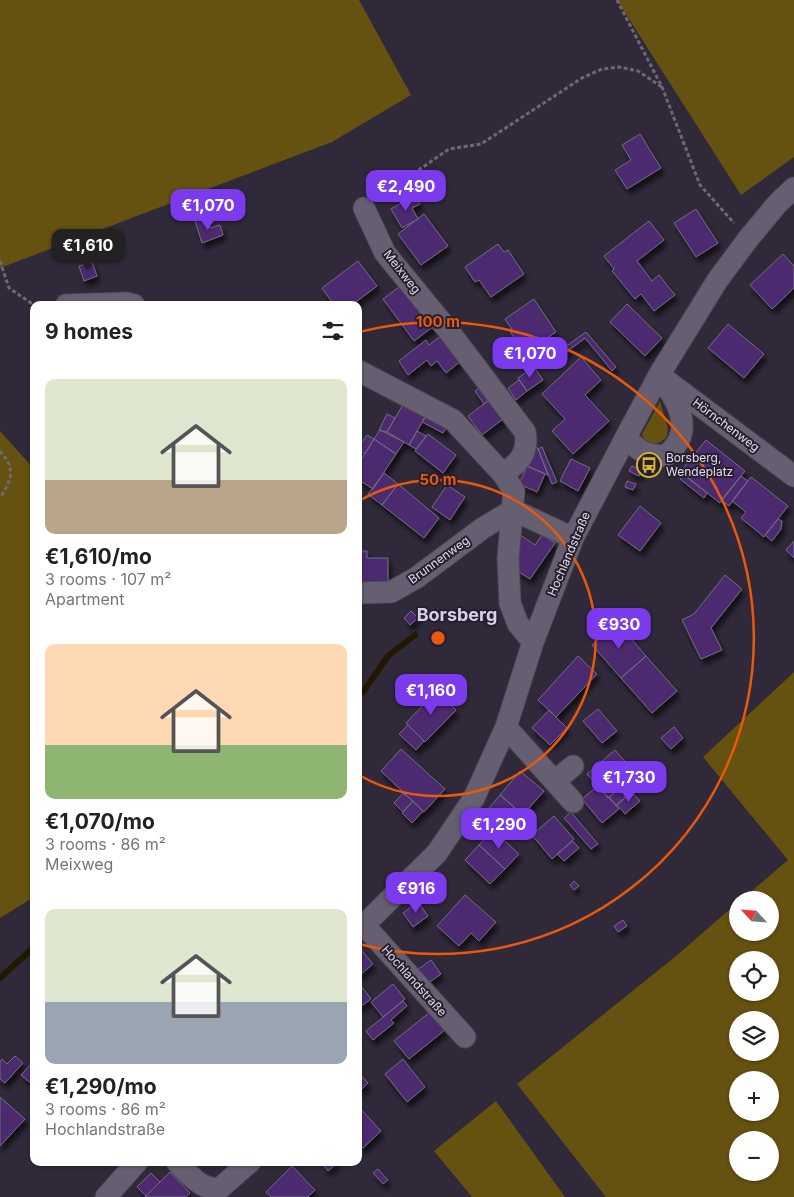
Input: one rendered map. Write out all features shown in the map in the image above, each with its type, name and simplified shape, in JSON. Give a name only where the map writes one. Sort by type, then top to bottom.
[{"type":"street","name":"Hochlandstraße","points":[[362,927],[437,853],[474,798],[506,727],[533,642],[573,538],[659,374],[717,280],[778,203],[794,188]]},
{"type":"street","name":"Meixweg","points":[[364,208],[386,253],[448,330],[525,432],[527,441],[524,454],[519,462],[503,474]]},
{"type":"street","points":[[362,373],[453,420],[503,474],[514,491],[508,558],[510,604],[518,624],[533,642]]},
{"type":"street","points":[[626,437],[636,449],[650,455],[665,456],[674,449],[682,436],[680,414],[675,398],[659,374]]},
{"type":"street","name":"Hörnchenweg","points":[[659,374],[794,476]]},
{"type":"street","points":[[513,510],[573,538]]},
{"type":"street","name":"Brunnenweg","points":[[362,593],[391,592],[399,588],[416,578],[483,528],[513,510]]},
{"type":"street","points":[[506,727],[573,802]]},
{"type":"street","points":[[555,780],[573,766]]},
{"type":"street","name":"Hochlandstraße","points":[[362,929],[465,1037]]},
{"type":"street","points":[[106,1197],[133,1166]]},
{"type":"street","points":[[182,1166],[201,1185],[209,1190],[219,1190],[246,1166]]},
{"type":"path","points":[[617,0],[662,87],[700,185],[748,239]]},
{"type":"path","points":[[364,208],[449,148],[481,144],[582,78],[602,69],[619,67],[638,71],[662,87]]},
{"type":"path","points":[[0,262],[9,288],[30,303]]},
{"type":"path","points":[[0,451],[9,461],[10,482],[0,498]]},
{"type":"shaded area","points":[[0,0],[359,0],[411,95],[332,142],[0,268]]},
{"type":"shaded area","points":[[617,0],[794,0],[794,157],[741,195]]},
{"type":"shaded area","points":[[660,401],[668,429],[667,436],[657,443],[644,442],[642,434]]},
{"type":"shaded area","points":[[0,431],[30,465],[30,899],[0,918]]},
{"type":"shaded area","points":[[794,672],[794,1197],[606,1197],[517,1084],[676,956],[729,910],[729,941],[779,941],[779,891],[752,891],[788,860],[703,757]]},
{"type":"shaded area","points":[[496,1101],[565,1197],[472,1197],[434,1151]]},
{"type":"building","points":[[640,134],[661,168],[627,189],[615,170],[631,160],[622,145]]},
{"type":"building","points":[[415,195],[420,204],[412,208],[418,219],[402,228],[391,209]]},
{"type":"building","points":[[696,209],[718,243],[696,257],[674,223]]},
{"type":"building","points":[[424,214],[448,246],[421,265],[398,234]]},
{"type":"building","points":[[206,218],[210,228],[220,225],[223,235],[202,243],[195,221]]},
{"type":"building","points":[[649,221],[664,240],[637,261],[652,281],[659,275],[675,295],[654,311],[641,294],[635,299],[612,271],[614,269],[604,256]]},
{"type":"building","points":[[498,244],[504,252],[508,250],[524,274],[491,297],[479,280],[475,282],[465,267]]},
{"type":"building","points":[[783,254],[794,266],[794,288],[772,309],[750,285]]},
{"type":"building","points":[[358,261],[377,286],[357,301],[331,301],[322,288]]},
{"type":"building","points":[[92,262],[97,276],[84,281],[79,266]]},
{"type":"building","points":[[403,284],[434,326],[414,341],[383,299]]},
{"type":"building","points":[[534,299],[556,332],[525,353],[511,333],[511,328],[505,319]]},
{"type":"building","points":[[627,304],[662,338],[645,356],[610,322]]},
{"type":"building","points":[[728,324],[764,354],[744,378],[708,348]]},
{"type":"building","points":[[586,332],[616,367],[612,371],[585,338],[554,361],[551,357]]},
{"type":"building","points":[[442,335],[461,361],[446,373],[437,361],[431,366],[427,360],[408,375],[399,361],[426,340],[429,345]]},
{"type":"building","points":[[581,357],[601,380],[585,395],[609,421],[573,454],[552,431],[565,419],[542,394]]},
{"type":"building","points":[[534,367],[543,380],[527,391],[518,378]]},
{"type":"building","points":[[519,380],[527,391],[516,400],[508,388]]},
{"type":"building","points":[[484,385],[493,397],[484,404],[475,391]]},
{"type":"building","points":[[493,397],[507,416],[482,435],[468,416]]},
{"type":"building","points":[[405,401],[427,414],[409,445],[387,432]]},
{"type":"building","points":[[387,414],[395,418],[387,432],[379,430]]},
{"type":"building","points":[[427,414],[447,426],[443,433],[422,422]]},
{"type":"building","points":[[380,430],[404,442],[396,454],[374,439]]},
{"type":"building","points":[[417,431],[426,436],[416,449],[409,445]]},
{"type":"building","points":[[428,434],[456,455],[443,473],[415,451]]},
{"type":"building","points":[[367,435],[374,439],[365,454],[362,452],[362,442]]},
{"type":"building","points":[[374,439],[396,454],[373,489],[362,482],[362,458]]},
{"type":"building","points":[[706,440],[745,471],[720,503],[680,472]]},
{"type":"building","points":[[536,446],[538,449],[548,475],[527,466]]},
{"type":"building","points":[[542,447],[557,482],[552,484],[538,449]]},
{"type":"building","points":[[571,459],[590,468],[578,491],[560,481]]},
{"type":"building","points":[[527,466],[545,474],[537,492],[519,484]]},
{"type":"building","points":[[632,466],[642,471],[639,476],[629,471]]},
{"type":"building","points":[[384,473],[398,484],[382,505],[368,494]]},
{"type":"building","points":[[684,474],[707,493],[704,498],[680,479]]},
{"type":"building","points":[[741,476],[748,481],[729,506],[721,500]]},
{"type":"building","points":[[751,477],[788,506],[764,537],[741,518],[746,512],[732,501]]},
{"type":"building","points":[[627,481],[636,484],[633,490],[625,487]]},
{"type":"building","points":[[398,484],[439,518],[424,538],[382,505]]},
{"type":"building","points":[[447,485],[465,497],[450,520],[432,507]]},
{"type":"building","points":[[640,506],[661,523],[640,551],[618,535]]},
{"type":"building","points":[[778,519],[782,521],[781,529],[772,541],[765,535]]},
{"type":"building","points":[[516,532],[535,545],[542,535],[555,543],[530,579],[514,569]]},
{"type":"building","points":[[794,541],[794,558],[786,550]]},
{"type":"building","points":[[362,551],[367,551],[367,558],[388,558],[388,583],[362,583]]},
{"type":"building","points":[[725,575],[742,589],[711,628],[722,650],[701,659],[682,620],[694,614]]},
{"type":"building","points":[[411,611],[418,618],[410,625],[404,618]]},
{"type":"building","points":[[618,623],[646,656],[621,678],[592,645]]},
{"type":"building","points":[[578,656],[597,674],[556,717],[538,700]]},
{"type":"building","points":[[646,656],[677,691],[652,713],[621,678]]},
{"type":"building","points":[[437,691],[456,710],[425,742],[406,723]]},
{"type":"building","points":[[598,709],[617,731],[602,743],[583,721]]},
{"type":"building","points":[[549,710],[567,728],[550,745],[532,728]]},
{"type":"building","points":[[408,725],[424,741],[416,750],[399,734]]},
{"type":"building","points":[[674,727],[683,738],[671,749],[661,738]]},
{"type":"building","points":[[401,749],[445,789],[424,812],[381,771]]},
{"type":"building","points":[[615,750],[636,774],[608,798],[587,774]]},
{"type":"building","points":[[520,771],[544,791],[523,815],[500,795]]},
{"type":"building","points":[[628,781],[635,789],[616,805],[609,797]]},
{"type":"building","points":[[598,786],[619,809],[602,823],[582,799]]},
{"type":"building","points":[[632,792],[640,801],[625,814],[617,805]]},
{"type":"building","points":[[403,793],[413,801],[403,812],[394,803]]},
{"type":"building","points":[[500,795],[514,807],[503,821],[489,808]]},
{"type":"building","points":[[413,801],[423,811],[412,823],[402,813]]},
{"type":"building","points":[[571,812],[598,844],[591,849],[564,818]]},
{"type":"building","points":[[492,813],[508,828],[500,837],[493,830],[490,833],[482,825]]},
{"type":"building","points":[[554,816],[574,839],[552,859],[532,835]]},
{"type":"building","points":[[493,830],[519,854],[505,869],[479,845]]},
{"type":"building","points":[[573,841],[579,848],[564,861],[557,854]]},
{"type":"building","points":[[479,845],[505,869],[490,884],[465,860]]},
{"type":"building","points":[[574,881],[579,886],[574,890],[570,885]]},
{"type":"building","points":[[465,895],[496,922],[479,941],[471,933],[459,946],[437,926]]},
{"type":"building","points":[[418,902],[428,916],[413,927],[403,913]]},
{"type":"building","points":[[623,920],[627,926],[618,932],[614,926]]},
{"type":"building","points":[[362,951],[373,964],[362,973]]},
{"type":"building","points":[[431,960],[441,974],[427,984],[417,970]]},
{"type":"building","points":[[393,984],[405,999],[383,1017],[371,1002]]},
{"type":"building","points":[[362,987],[371,999],[362,1006]]},
{"type":"building","points":[[403,1001],[407,1006],[391,1020],[394,1023],[373,1040],[366,1031]]},
{"type":"building","points":[[430,1012],[445,1030],[409,1059],[394,1041]]},
{"type":"building","points":[[15,1056],[23,1063],[5,1083],[0,1079],[0,1062],[2,1059],[7,1064]]},
{"type":"building","points":[[403,1059],[425,1087],[407,1102],[385,1074]]},
{"type":"building","points":[[30,1065],[30,1083],[21,1075]]},
{"type":"building","points":[[362,1076],[368,1083],[362,1089]]},
{"type":"building","points":[[0,1097],[25,1119],[0,1146]]},
{"type":"building","points":[[362,1110],[381,1131],[362,1147]]},
{"type":"building","points":[[292,1166],[315,1190],[308,1197],[271,1197],[266,1192]]},
{"type":"building","points":[[324,1166],[334,1166],[328,1171]]},
{"type":"building","points":[[378,1169],[388,1180],[383,1184],[373,1173]]},
{"type":"building","points":[[170,1172],[190,1193],[186,1197],[145,1197]]},
{"type":"building","points":[[151,1173],[160,1182],[146,1196],[137,1187]]},
{"type":"waterway","points":[[362,692],[388,656],[415,635]]},
{"type":"waterway","points":[[0,978],[30,951]]},
{"type":"place","name":"Borsberg, Wendeplatz","points":[[649,465]]},
{"type":"district","name":"Borsberg","points":[[457,615]]}]
